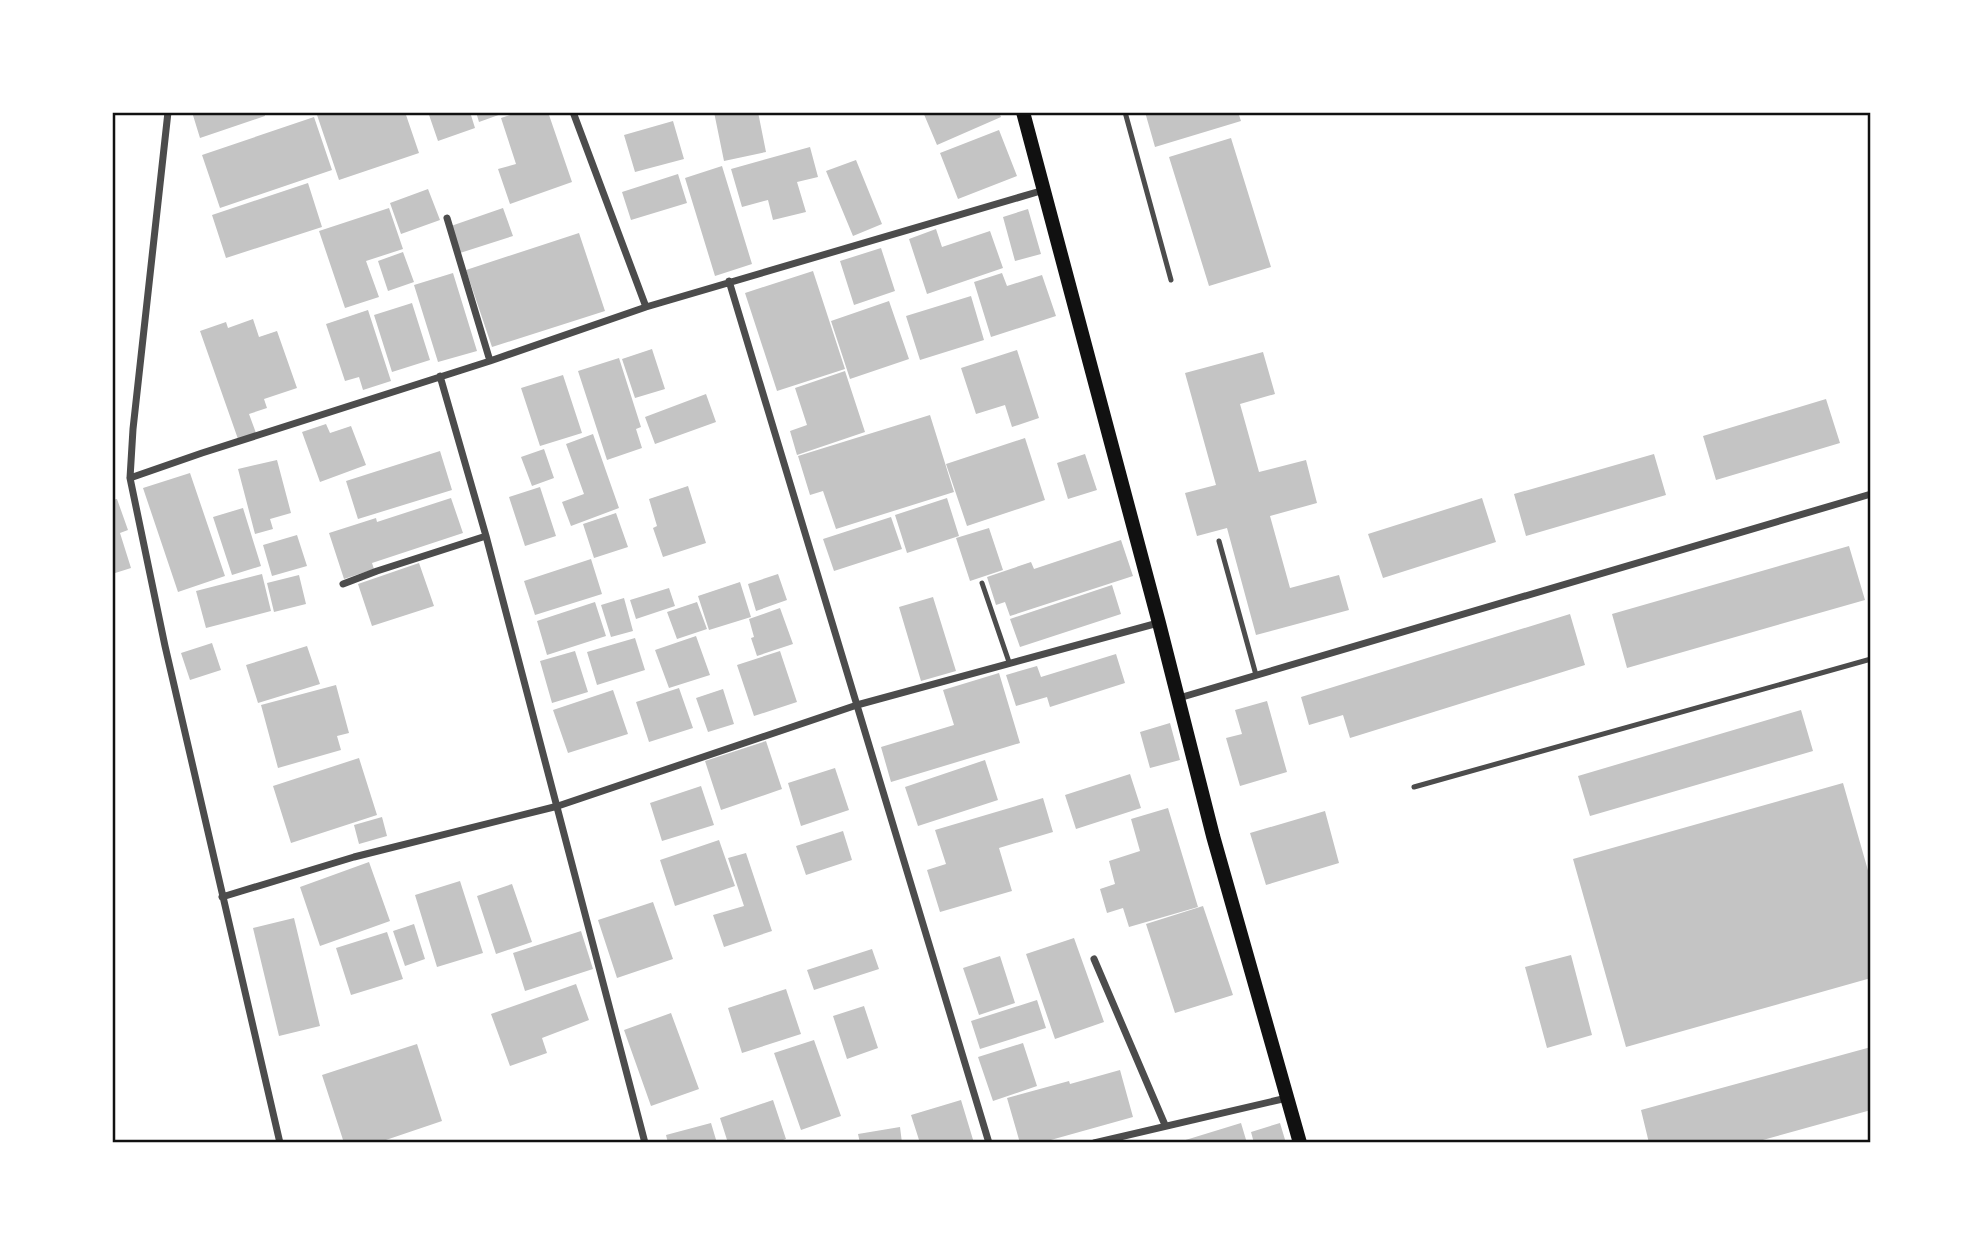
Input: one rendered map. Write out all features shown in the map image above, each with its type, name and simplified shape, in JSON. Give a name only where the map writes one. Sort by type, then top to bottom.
[{"type":"main road","points":[[1023,112],[1179,698],[1213,836],[1300,1143]]},
{"type":"street","points":[[168,112],[130,478],[165,646],[280,1143]]},
{"type":"street","points":[[573,112],[646,307]]},
{"type":"street","points":[[130,478],[490,361],[646,307],[1045,190]]},
{"type":"street","points":[[447,218],[490,361]]},
{"type":"street","points":[[729,281],[989,1143]]},
{"type":"street","points":[[440,376],[486,536],[645,1143]]},
{"type":"street","points":[[1179,698],[1871,494]]},
{"type":"street","points":[[343,584],[486,536]]},
{"type":"street","points":[[222,897],[354,857],[558,806],[857,705],[1159,623]]},
{"type":"street","points":[[1094,959],[1165,1125]]},
{"type":"street","points":[[1094,1143],[1287,1098]]},
{"type":"lane","points":[[1125,112],[1171,280]]},
{"type":"lane","points":[[1219,541],[1256,675]]},
{"type":"lane","points":[[982,583],[1009,662]]},
{"type":"lane","points":[[1414,787],[1871,659]]},
{"type":"building","points":[[192,112],[264,112],[265,116],[200,138]]},
{"type":"building","points":[[316,112],[405,112],[419,153],[339,180]]},
{"type":"building","points":[[428,112],[470,112],[475,128],[438,141]]},
{"type":"building","points":[[476,112],[507,112],[479,122]]},
{"type":"building","points":[[519,112],[548,112],[572,182],[510,204],[498,169],[516,164],[501,118]]},
{"type":"building","points":[[714,112],[758,112],[766,152],[724,161]]},
{"type":"building","points":[[923,112],[999,112],[1001,117],[937,145]]},
{"type":"building","points":[[1145,112],[1238,112],[1241,121],[1155,147]]},
{"type":"building","points":[[314,117],[332,170],[220,208],[202,155]]},
{"type":"building","points":[[673,121],[684,159],[635,172],[624,135]]},
{"type":"building","points":[[999,130],[1017,176],[958,199],[940,153]]},
{"type":"building","points":[[1231,138],[1271,267],[1209,286],[1169,157]]},
{"type":"building","points":[[810,147],[818,177],[797,182],[806,212],[773,220],[768,200],[742,207],[731,169]]},
{"type":"building","points":[[856,160],[882,224],[853,236],[826,171]]},
{"type":"building","points":[[722,166],[752,264],[715,276],[685,178]]},
{"type":"building","points":[[678,174],[687,203],[631,220],[622,192]]},
{"type":"building","points":[[308,183],[322,227],[226,258],[212,215]]},
{"type":"building","points":[[428,189],[440,220],[401,234],[390,203]]},
{"type":"building","points":[[389,208],[403,249],[366,261],[379,297],[345,308],[319,231]]},
{"type":"building","points":[[503,208],[513,236],[460,253],[451,226]]},
{"type":"building","points":[[1028,209],[1041,254],[1015,261],[1003,217]]},
{"type":"building","points":[[936,229],[942,247],[990,231],[1003,268],[927,294],[909,239]]},
{"type":"building","points":[[579,233],[605,311],[492,347],[466,270]]},
{"type":"building","points":[[881,248],[895,291],[854,305],[840,261]]},
{"type":"building","points":[[403,252],[414,282],[388,291],[378,261]]},
{"type":"building","points":[[813,271],[845,369],[777,391],[745,293]]},
{"type":"building","points":[[453,273],[477,351],[438,362],[414,285]]},
{"type":"building","points":[[1002,273],[1007,286],[1042,275],[1056,316],[991,337],[974,282]]},
{"type":"building","points":[[971,296],[984,340],[920,360],[906,316]]},
{"type":"building","points":[[889,301],[909,359],[850,379],[831,321]]},
{"type":"building","points":[[412,303],[430,360],[392,372],[374,315]]},
{"type":"building","points":[[368,310],[391,381],[363,390],[359,377],[345,381],[326,324]]},
{"type":"building","points":[[253,319],[259,337],[277,331],[297,388],[264,399],[267,408],[249,414],[256,433],[238,439],[200,331],[226,322],[228,328]]},
{"type":"building","points":[[652,349],[665,389],[635,398],[622,359]]},
{"type":"building","points":[[1017,350],[1039,418],[1012,427],[1005,405],[976,414],[961,368]]},
{"type":"building","points":[[1263,352],[1275,394],[1240,404],[1259,472],[1306,460],[1317,503],[1270,516],[1290,588],[1339,575],[1349,610],[1256,635],[1227,528],[1197,536],[1185,493],[1216,485],[1185,373]]},
{"type":"building","points":[[619,358],[641,427],[636,429],[642,448],[607,460],[578,371]]},
{"type":"building","points":[[845,371],[865,432],[797,455],[790,431],[807,425],[795,388]]},
{"type":"building","points":[[563,375],[582,433],[540,446],[521,388]]},
{"type":"building","points":[[706,394],[716,422],[655,444],[645,417]]},
{"type":"building","points":[[1826,399],[1840,443],[1716,480],[1703,436]]},
{"type":"building","points":[[930,415],[954,492],[836,529],[823,491],[810,495],[798,456]]},
{"type":"building","points":[[326,424],[330,433],[351,426],[366,465],[320,482],[302,432]]},
{"type":"building","points":[[593,434],[619,508],[571,526],[562,502],[584,494],[566,444]]},
{"type":"building","points":[[1025,438],[1045,500],[967,526],[946,464]]},
{"type":"building","points":[[544,449],[554,478],[532,486],[521,457]]},
{"type":"building","points":[[440,451],[452,490],[358,519],[346,481]]},
{"type":"building","points":[[1085,454],[1097,490],[1068,499],[1057,463]]},
{"type":"building","points":[[1654,454],[1666,495],[1526,536],[1514,494]]},
{"type":"building","points":[[277,460],[291,513],[270,519],[273,529],[255,534],[238,469]]},
{"type":"building","points":[[190,473],[225,576],[178,592],[143,488]]},
{"type":"building","points":[[688,486],[706,543],[663,557],[653,528],[657,526],[649,499]]},
{"type":"building","points":[[540,487],[556,536],[525,546],[509,497]]},
{"type":"building","points":[[451,498],[463,533],[372,563],[374,569],[344,579],[329,533],[376,518],[377,522]]},
{"type":"building","points":[[947,498],[959,536],[907,553],[895,515]]},
{"type":"building","points":[[1482,498],[1496,542],[1383,578],[1368,534]]},
{"type":"building","points":[[117,499],[128,530],[120,533],[131,568],[112,574],[112,500]]},
{"type":"building","points":[[243,508],[261,566],[232,575],[213,517]]},
{"type":"building","points":[[616,513],[628,547],[594,558],[583,524]]},
{"type":"building","points":[[891,517],[902,549],[834,571],[823,539]]},
{"type":"building","points":[[989,528],[1003,570],[970,581],[956,538]]},
{"type":"building","points":[[297,535],[307,566],[272,576],[263,545]]},
{"type":"building","points":[[1121,540],[1133,576],[1010,616],[1005,602],[996,605],[987,577],[1031,562],[1034,569]]},
{"type":"building","points":[[1849,546],[1865,600],[1627,668],[1612,614]]},
{"type":"building","points":[[591,559],[602,594],[535,615],[524,581]]},
{"type":"building","points":[[419,563],[434,606],[372,626],[358,584]]},
{"type":"building","points":[[262,574],[271,611],[206,628],[196,591]]},
{"type":"building","points":[[778,574],[787,600],[756,611],[748,584]]},
{"type":"building","points":[[299,575],[306,604],[274,612],[267,583]]},
{"type":"building","points":[[740,582],[751,617],[709,630],[698,596]]},
{"type":"building","points":[[1112,585],[1121,614],[1020,647],[1010,619]]},
{"type":"building","points":[[669,588],[675,606],[636,619],[630,600]]},
{"type":"building","points":[[933,597],[956,671],[921,681],[899,607]]},
{"type":"building","points":[[624,598],[633,631],[611,637],[601,605]]},
{"type":"building","points":[[595,602],[606,636],[547,655],[537,621]]},
{"type":"building","points":[[697,602],[707,629],[677,639],[667,612]]},
{"type":"building","points":[[780,608],[793,644],[757,656],[749,619]]},
{"type":"building","points":[[1570,614],[1585,665],[1350,738],[1343,715],[1309,725],[1301,697]]},
{"type":"building","points":[[696,636],[710,675],[669,688],[655,650]]},
{"type":"building","points":[[635,638],[645,670],[597,685],[587,652]]},
{"type":"building","points":[[212,643],[221,670],[190,680],[181,653]]},
{"type":"building","points":[[307,646],[320,684],[258,703],[246,665]]},
{"type":"building","points":[[575,651],[588,692],[552,703],[540,661]]},
{"type":"building","points":[[780,651],[797,702],[754,716],[737,665]]},
{"type":"building","points":[[1116,654],[1125,683],[1050,707],[1047,697],[1016,706],[1006,675],[1037,666],[1041,677]]},
{"type":"building","points":[[999,673],[1020,743],[891,782],[881,747],[954,725],[943,690]]},
{"type":"building","points":[[336,685],[349,733],[337,736],[341,750],[278,768],[261,705]]},
{"type":"building","points":[[679,688],[693,728],[649,742],[636,702]]},
{"type":"building","points":[[723,689],[734,724],[708,732],[696,698]]},
{"type":"building","points":[[613,690],[628,734],[568,753],[553,710]]},
{"type":"building","points":[[1267,701],[1287,772],[1240,786],[1226,738],[1242,734],[1235,710]]},
{"type":"building","points":[[1801,710],[1813,751],[1590,816],[1578,776]]},
{"type":"building","points":[[1170,723],[1180,760],[1150,768],[1140,732]]},
{"type":"building","points":[[766,741],[782,789],[721,810],[705,761]]},
{"type":"building","points":[[359,758],[377,815],[291,843],[273,786]]},
{"type":"building","points":[[985,760],[998,800],[918,826],[905,787]]},
{"type":"building","points":[[835,768],[849,810],[801,826],[788,783]]},
{"type":"building","points":[[1130,774],[1141,808],[1076,829],[1065,795]]},
{"type":"building","points":[[1843,783],[1871,881],[1871,978],[1626,1047],[1573,859]]},
{"type":"building","points":[[701,786],[714,825],[662,841],[650,803]]},
{"type":"building","points":[[1043,798],[1053,832],[999,848],[1012,891],[940,912],[927,870],[946,864],[935,830]]},
{"type":"building","points":[[1168,808],[1198,907],[1129,927],[1123,908],[1107,913],[1100,889],[1115,884],[1109,861],[1140,851],[1131,819]]},
{"type":"building","points":[[1325,811],[1339,863],[1266,885],[1250,833]]},
{"type":"building","points":[[382,817],[387,836],[359,844],[354,825]]},
{"type":"building","points":[[843,831],[852,860],[806,875],[796,846]]},
{"type":"building","points":[[719,840],[735,886],[675,906],[660,860]]},
{"type":"building","points":[[746,853],[772,931],[724,947],[713,915],[744,906],[728,858]]},
{"type":"building","points":[[369,862],[390,921],[320,946],[300,887]]},
{"type":"building","points":[[460,881],[483,953],[437,967],[415,895]]},
{"type":"building","points":[[512,884],[532,942],[496,954],[477,896]]},
{"type":"building","points":[[653,902],[673,959],[617,978],[598,920]]},
{"type":"building","points":[[1203,906],[1233,995],[1175,1013],[1146,924]]},
{"type":"building","points":[[294,918],[320,1026],[279,1036],[253,928]]},
{"type":"building","points":[[414,924],[425,959],[405,966],[393,931]]},
{"type":"building","points":[[581,931],[593,969],[525,991],[513,953]]},
{"type":"building","points":[[387,932],[403,979],[351,995],[336,948]]},
{"type":"building","points":[[1074,938],[1104,1022],[1055,1039],[1026,954]]},
{"type":"building","points":[[872,949],[879,969],[814,990],[807,970]]},
{"type":"building","points":[[1571,955],[1592,1035],[1547,1048],[1525,967]]},
{"type":"building","points":[[1000,956],[1015,1003],[979,1015],[963,968]]},
{"type":"building","points":[[576,984],[589,1020],[542,1038],[547,1053],[510,1066],[491,1014]]},
{"type":"building","points":[[786,989],[801,1034],[742,1053],[728,1008]]},
{"type":"building","points":[[1037,1000],[1046,1028],[980,1049],[971,1021]]},
{"type":"building","points":[[864,1006],[878,1048],[847,1059],[833,1016]]},
{"type":"building","points":[[671,1013],[699,1089],[651,1106],[624,1030]]},
{"type":"building","points":[[814,1040],[841,1116],[801,1130],[774,1053]]},
{"type":"building","points":[[1023,1043],[1037,1086],[993,1101],[978,1057]]},
{"type":"building","points":[[417,1044],[442,1121],[377,1143],[344,1143],[322,1075]]},
{"type":"building","points":[[1871,1047],[1871,1110],[1752,1143],[1649,1143],[1641,1110]]},
{"type":"building","points":[[1120,1070],[1133,1117],[1040,1143],[1020,1143],[1007,1098]]},
{"type":"building","points":[[773,1100],[786,1139],[774,1143],[728,1143],[720,1118]]},
{"type":"building","points":[[961,1100],[974,1143],[920,1143],[911,1115]]},
{"type":"building","points":[[711,1123],[717,1143],[668,1143],[666,1135]]},
{"type":"building","points":[[1241,1123],[1247,1143],[1179,1143],[1179,1142]]},
{"type":"building","points":[[1280,1123],[1286,1143],[1254,1143],[1251,1132]]},
{"type":"building","points":[[900,1127],[902,1143],[860,1143],[858,1134]]}]
